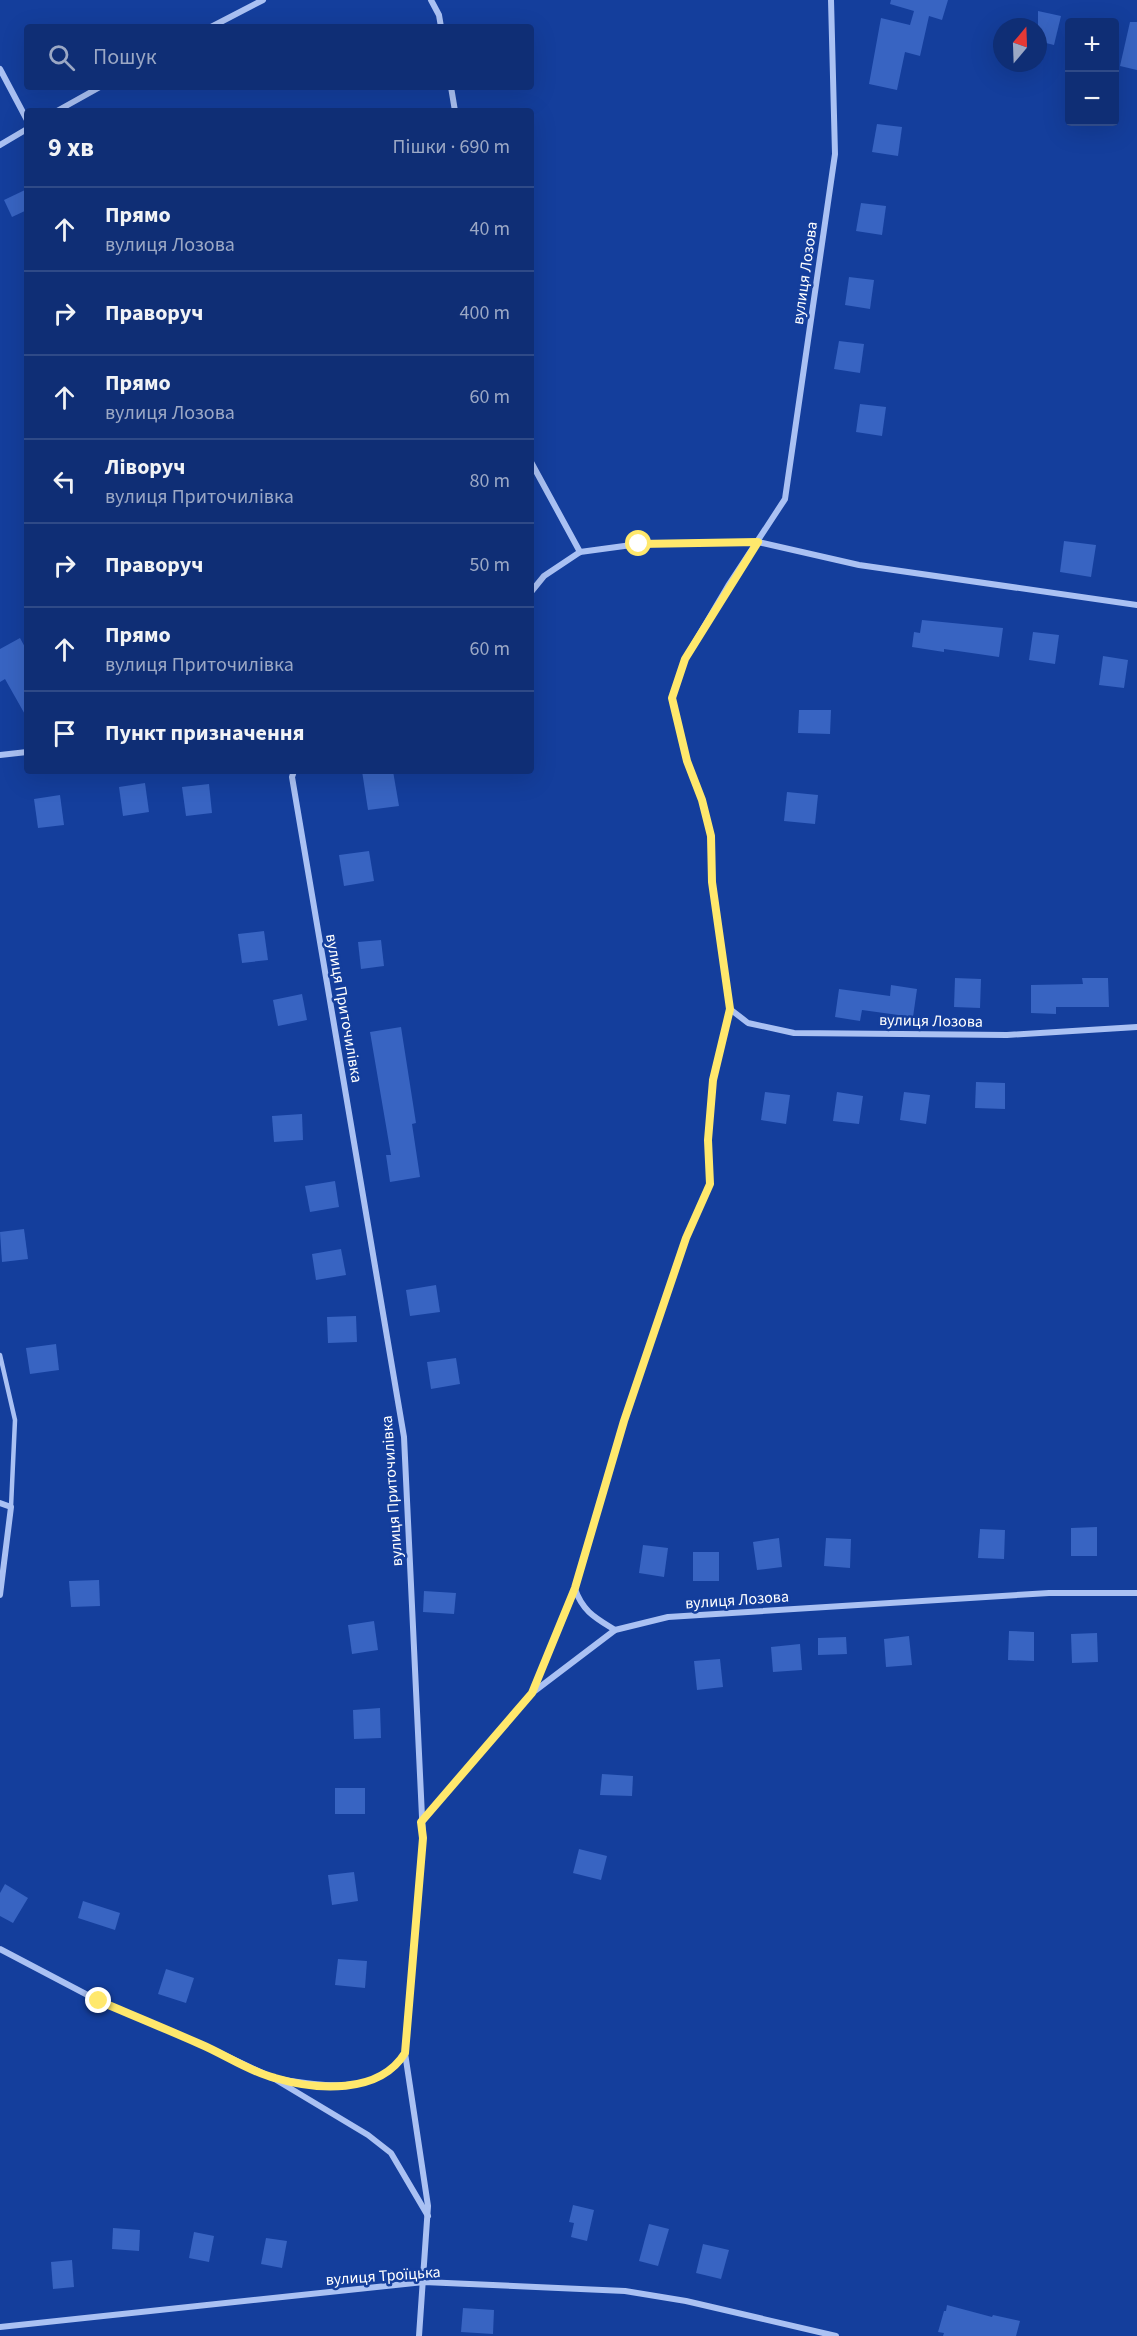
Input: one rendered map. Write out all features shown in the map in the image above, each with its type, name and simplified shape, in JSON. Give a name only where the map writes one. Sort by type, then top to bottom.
[{"type":"street","points":[[217,24],[263,0]]},
{"type":"street","points":[[431,0],[439,15],[440,24]]},
{"type":"street","name":"вулиця Лозова","points":[[831,0],[835,154],[785,499],[685,659],[672,698],[687,761],[702,800],[711,836],[712,882],[730,1009],[748,1023],[794,1033],[1007,1035],[1137,1027]]},
{"type":"street","points":[[0,69],[24,114]]},
{"type":"street","points":[[62,108],[95,90]]},
{"type":"street","points":[[452,90],[454,108]]},
{"type":"street","points":[[0,145],[24,131]]},
{"type":"street","points":[[534,468],[580,552]]},
{"type":"street","points":[[534,588],[543,576],[580,552],[639,544],[758,542],[788,551],[859,565],[1137,604]]},
{"type":"street","points":[[0,755],[24,752]]},
{"type":"street","name":"вулиця Приточилівка","points":[[293,774],[404,1437],[423,1838],[405,2053],[429,2206],[419,2336]]},
{"type":"street","points":[[532,1693],[575,1588],[631,1399],[686,1238],[710,1184],[708,1140],[713,1080],[730,1009]]},
{"type":"street","points":[[0,1503],[11,1507],[0,1595]]},
{"type":"street","points":[[575,1588],[580,1603],[593,1617],[615,1629]]},
{"type":"street","name":"вулиця Лозова","points":[[421,1822],[532,1693],[615,1629],[668,1617],[1048,1593],[1137,1593]]},
{"type":"street","points":[[0,1949],[99,2001],[203,2045],[273,2078],[382,2144],[391,2153],[428,2216]]},
{"type":"street","points":[[273,2078],[318,2086],[343,2086],[366,2082],[394,2068],[405,2053]]},
{"type":"street","name":"вулиця Троїцька","points":[[0,2327],[424,2282],[625,2291],[686,2301],[836,2336]]},
{"type":"lane","points":[[0,1355],[15,1420],[11,1507]]},
{"type":"building","points":[[891,0],[948,0],[942,20],[929,16],[920,56],[905,52],[897,90],[869,84],[881,18],[910,25],[914,11],[890,4]]},
{"type":"building","points":[[1038,11],[1061,16],[1054,45],[1047,43],[1047,18],[1038,18]]},
{"type":"building","points":[[1130,22],[1137,22],[1137,70],[1120,66]]},
{"type":"building","points":[[877,124],[902,127],[898,156],[872,152]]},
{"type":"building","points":[[24,190],[24,211],[12,217],[4,200]]},
{"type":"building","points":[[861,203],[886,206],[882,235],[856,231]]},
{"type":"building","points":[[849,277],[874,280],[870,309],[845,305]]},
{"type":"building","points":[[839,341],[864,344],[860,373],[834,369]]},
{"type":"building","points":[[860,404],[886,407],[882,436],[856,432]]},
{"type":"building","points":[[1064,541],[1096,545],[1091,577],[1060,572]]},
{"type":"building","points":[[922,620],[1003,628],[999,657],[912,647],[914,632],[920,633]]},
{"type":"building","points":[[1033,632],[1059,635],[1055,664],[1029,660]]},
{"type":"building","points":[[20,638],[24,645],[24,713],[5,679],[0,682],[0,649]]},
{"type":"building","points":[[1103,656],[1128,660],[1124,688],[1099,685]]},
{"type":"building","points":[[799,710],[831,710],[830,734],[798,733]]},
{"type":"building","points":[[362,774],[394,774],[399,806],[368,810]]},
{"type":"building","points":[[145,783],[149,812],[123,816],[119,787]]},
{"type":"building","points":[[209,784],[212,813],[186,816],[182,787]]},
{"type":"building","points":[[787,792],[818,795],[815,824],[784,821]]},
{"type":"building","points":[[60,795],[64,825],[38,828],[34,799]]},
{"type":"building","points":[[369,851],[374,881],[344,886],[339,855]]},
{"type":"building","points":[[264,931],[268,960],[242,963],[238,934]]},
{"type":"building","points":[[381,940],[384,966],[361,969],[358,942]]},
{"type":"building","points":[[955,978],[981,979],[980,1008],[954,1007]]},
{"type":"building","points":[[1082,978],[1108,978],[1109,1007],[1056,1007],[1056,1014],[1031,1013],[1031,985],[1083,984]]},
{"type":"building","points":[[891,985],[917,989],[913,1017],[862,1010],[860,1021],[835,1017],[839,989],[890,996]]},
{"type":"building","points":[[302,994],[307,1020],[278,1026],[273,1000]]},
{"type":"building","points":[[401,1027],[416,1123],[412,1124],[420,1177],[390,1182],[386,1155],[391,1155],[370,1032]]},
{"type":"building","points":[[976,1082],[1005,1083],[1005,1109],[975,1108]]},
{"type":"building","points":[[765,1092],[790,1095],[786,1124],[761,1120]]},
{"type":"building","points":[[837,1092],[863,1096],[859,1124],[833,1121]]},
{"type":"building","points":[[904,1092],[930,1095],[926,1124],[900,1120]]},
{"type":"building","points":[[302,1114],[303,1140],[274,1142],[272,1116]]},
{"type":"building","points":[[335,1181],[339,1207],[310,1212],[305,1186]]},
{"type":"building","points":[[24,1229],[28,1259],[2,1262],[0,1232]]},
{"type":"building","points":[[341,1249],[346,1275],[316,1280],[312,1254]]},
{"type":"building","points":[[436,1285],[440,1312],[410,1316],[406,1290]]},
{"type":"building","points":[[356,1316],[357,1342],[328,1343],[327,1317]]},
{"type":"building","points":[[56,1344],[59,1370],[30,1374],[26,1348]]},
{"type":"building","points":[[456,1358],[460,1384],[431,1389],[427,1362]]},
{"type":"building","points":[[1097,1527],[1097,1556],[1071,1556],[1071,1528]]},
{"type":"building","points":[[980,1529],[1005,1530],[1004,1559],[978,1558]]},
{"type":"building","points":[[779,1538],[782,1567],[757,1570],[753,1542]]},
{"type":"building","points":[[826,1538],[851,1539],[850,1568],[824,1566]]},
{"type":"building","points":[[643,1545],[668,1548],[664,1577],[639,1573]]},
{"type":"building","points":[[693,1552],[719,1552],[719,1581],[693,1581]]},
{"type":"building","points":[[99,1580],[100,1606],[71,1607],[69,1581]]},
{"type":"building","points":[[424,1591],[456,1593],[454,1614],[423,1612]]},
{"type":"building","points":[[374,1621],[378,1650],[352,1654],[348,1625]]},
{"type":"building","points":[[1009,1631],[1034,1632],[1034,1661],[1008,1660]]},
{"type":"building","points":[[1097,1633],[1098,1662],[1072,1663],[1071,1634]]},
{"type":"building","points":[[909,1636],[912,1665],[886,1667],[884,1639]]},
{"type":"building","points":[[846,1637],[847,1654],[818,1655],[818,1638]]},
{"type":"building","points":[[800,1644],[802,1670],[773,1672],[771,1647]]},
{"type":"building","points":[[720,1659],[723,1687],[697,1690],[694,1661]]},
{"type":"building","points":[[380,1708],[381,1738],[354,1739],[353,1710]]},
{"type":"building","points":[[602,1774],[633,1776],[632,1796],[600,1795]]},
{"type":"building","points":[[335,1788],[365,1788],[365,1814],[335,1814]]},
{"type":"building","points":[[579,1849],[607,1856],[601,1880],[573,1873]]},
{"type":"building","points":[[354,1872],[358,1901],[332,1905],[328,1875]]},
{"type":"building","points":[[5,1884],[28,1898],[13,1923],[0,1916],[0,1893]]},
{"type":"building","points":[[83,1901],[120,1913],[115,1930],[78,1918]]},
{"type":"building","points":[[338,1959],[367,1961],[365,1988],[335,1985]]},
{"type":"building","points":[[166,1969],[194,1978],[186,2003],[158,1994]]},
{"type":"building","points":[[573,2205],[594,2210],[587,2241],[571,2237],[574,2223],[569,2222]]},
{"type":"building","points":[[649,2224],[669,2229],[658,2266],[639,2261]]},
{"type":"building","points":[[113,2228],[140,2230],[139,2251],[112,2249]]},
{"type":"building","points":[[194,2232],[214,2236],[209,2262],[189,2258]]},
{"type":"building","points":[[266,2238],[287,2241],[282,2268],[261,2264]]},
{"type":"building","points":[[703,2244],[729,2250],[721,2279],[696,2273]]},
{"type":"building","points":[[72,2260],[74,2287],[53,2289],[51,2262]]},
{"type":"building","points":[[947,2305],[992,2317],[993,2315],[1020,2321],[1016,2336],[943,2336],[944,2333],[938,2332]]},
{"type":"building","points":[[463,2308],[494,2310],[493,2334],[461,2332]]},
{"type":"route","points":[[99,2001],[203,2045],[273,2078],[318,2086],[343,2086],[366,2082],[394,2068],[405,2053],[423,1838],[421,1822],[532,1693],[575,1588],[624,1421],[686,1238],[710,1184],[708,1140],[713,1080],[730,1009],[712,882],[711,836],[702,800],[687,761],[672,698],[685,659],[728,586],[758,542],[639,544]]}]
